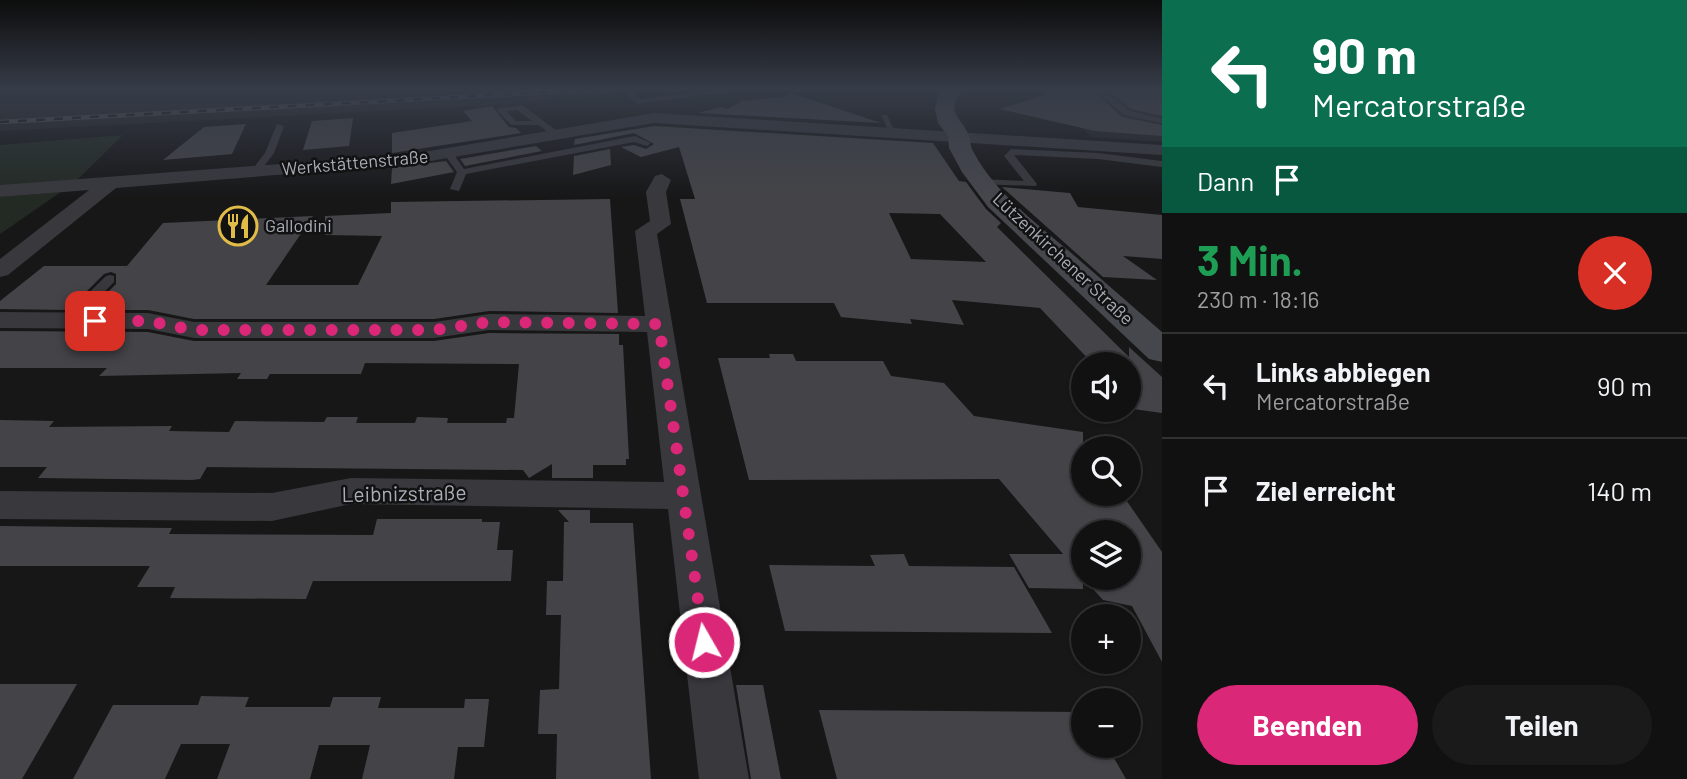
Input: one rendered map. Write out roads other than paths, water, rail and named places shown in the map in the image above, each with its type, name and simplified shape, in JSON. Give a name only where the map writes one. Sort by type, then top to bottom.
[{"type":"street","name":"Werkstättenstraße","points":[[0,191],[449,154],[537,131],[558,136],[611,125]]},
{"type":"street","name":"Werkstättenstraße","points":[[890,125],[1159,156]]},
{"type":"street","name":"Lützenkirchener Straße","points":[[950,125],[958,135],[960,148],[997,202],[1162,351]]},
{"type":"street","points":[[662,180],[656,192],[661,225],[646,231],[723,779]]},
{"type":"street","points":[[0,270],[111,182]]},
{"type":"street","points":[[0,320],[148,321],[194,330],[434,330],[489,322],[659,324]]},
{"type":"street","name":"Leibnizstraße","points":[[0,505],[272,507],[351,491],[683,496]]},
{"type":"lane","points":[[614,125],[647,144]]},
{"type":"lane","points":[[256,171],[269,153],[280,126]]},
{"type":"lane","points":[[537,131],[554,154]]},
{"type":"lane","points":[[462,172],[635,139]]},
{"type":"lane","points":[[982,182],[1032,184],[1009,156],[1011,152],[1159,156]]},
{"type":"lane","points":[[449,154],[462,172]]},
{"type":"lane","points":[[455,189],[462,172]]},
{"type":"lane","points":[[69,320],[110,279]]},
{"type":"place","name":"Gallodini","points":[[238,226]]}]
